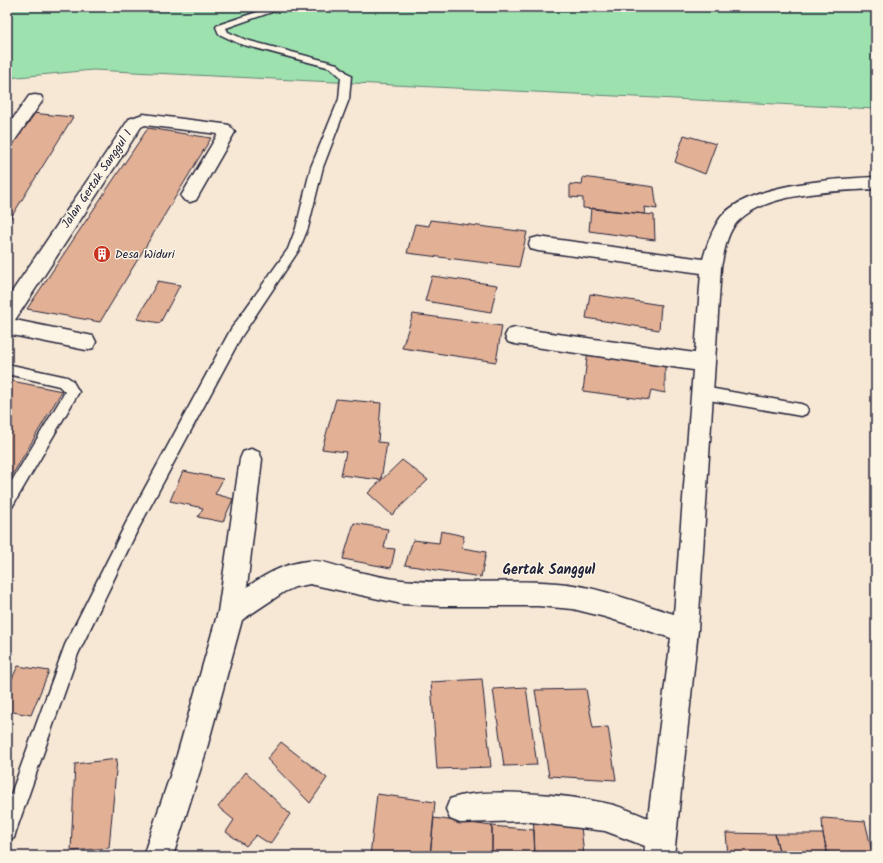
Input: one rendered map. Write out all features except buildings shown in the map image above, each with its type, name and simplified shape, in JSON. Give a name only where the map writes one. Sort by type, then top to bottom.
[{"type":"street","points":[[7,139],[35,100]]},
{"type":"street","name":"Jalan Gertak Sanggul 1","points":[[7,315],[135,123],[138,121],[143,119],[223,129],[227,132],[190,196]]},
{"type":"street","points":[[659,847],[685,630],[711,267],[718,240],[728,221],[742,208],[803,190],[835,185],[876,183]]},
{"type":"street","points":[[538,244],[711,267]]},
{"type":"street","points":[[7,326],[86,342]]},
{"type":"street","points":[[515,336],[704,363]]},
{"type":"street","points":[[158,856],[191,755],[230,612],[251,459]]},
{"type":"street","points":[[230,612],[276,583],[292,576],[306,573],[324,575],[379,589],[442,596],[556,595],[581,599],[685,630]]},
{"type":"street","points":[[460,809],[523,807],[605,818],[631,825],[659,847]]},
{"type":"lane","points":[[7,831],[74,644],[131,528],[236,332],[293,250],[302,228],[317,167],[344,99],[346,76],[334,66],[243,42],[224,34],[221,28],[281,7]]},
{"type":"lane","points":[[7,369],[62,381],[67,384],[72,392],[7,502]]},
{"type":"lane","points":[[703,393],[801,410]]},
{"type":"green space","points":[[7,7],[876,7],[876,109],[93,70],[7,78]]},
{"type":"place","name":"Desa Widuri","points":[[102,254]]},
{"type":"district","name":"Gertak Sanggul","points":[[549,570]]}]
